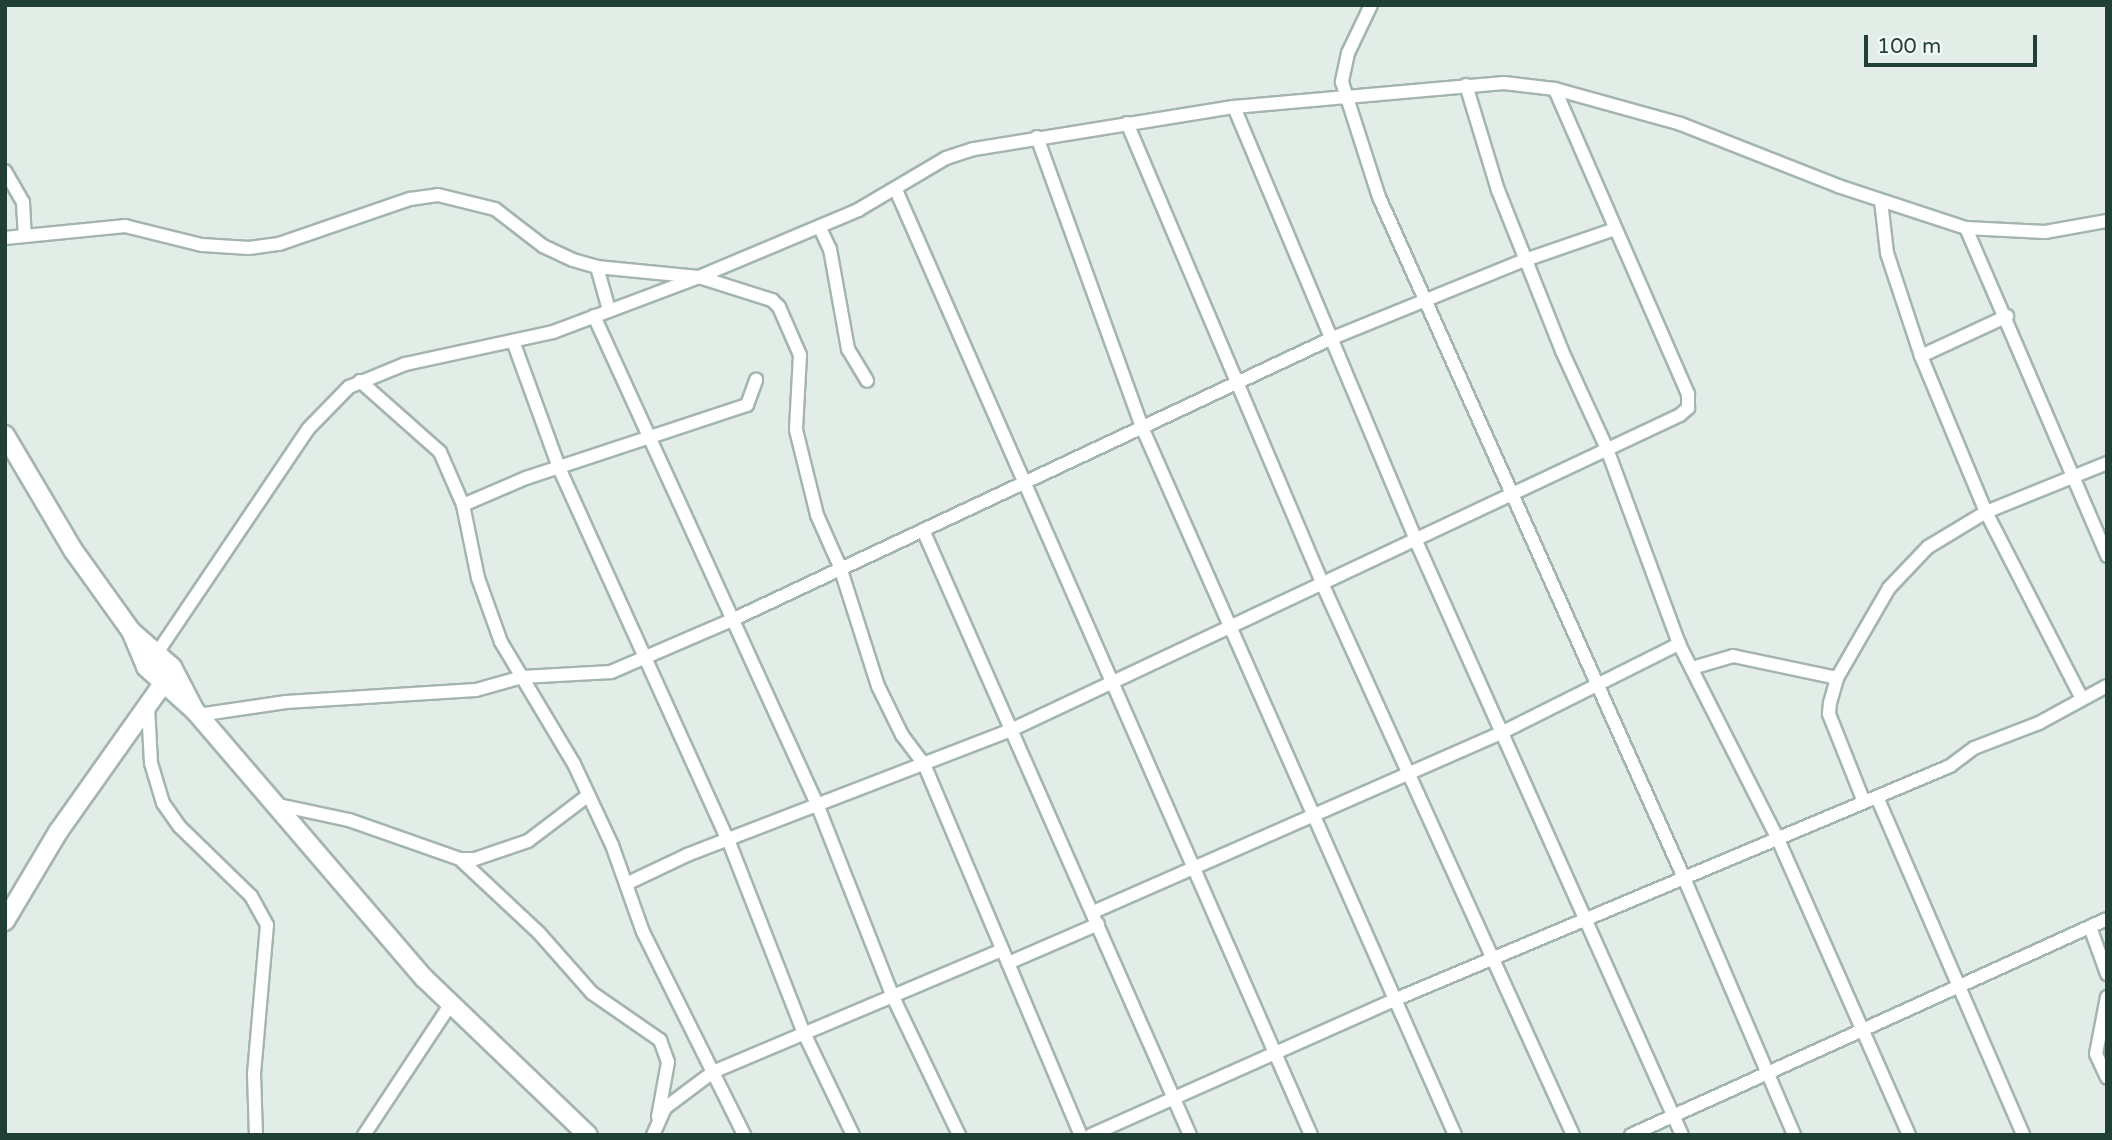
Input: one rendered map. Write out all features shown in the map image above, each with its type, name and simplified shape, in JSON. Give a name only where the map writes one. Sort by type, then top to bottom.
[{"type":"main road","points":[[5,435],[73,550],[131,631],[146,667],[162,685],[196,713],[450,1005],[587,1135]]},
{"type":"main road","points":[[131,631],[159,653],[174,670],[196,713]]},
{"type":"main road","points":[[5,921],[51,841],[174,670]]},
{"type":"street","points":[[1371,5],[1343,68],[1344,95],[1379,197],[1684,878],[1794,1135]]},
{"type":"street","points":[[146,667],[159,653],[307,429],[325,407],[360,381],[405,364],[513,341],[594,317],[820,228],[896,190],[946,158],[1037,137],[1234,107],[1344,95],[1504,83],[1555,89],[1681,124],[1881,201],[1966,228],[2045,232],[2107,221]]},
{"type":"street","points":[[1466,85],[1525,260],[1607,449],[1679,644],[1777,837],[1909,1135]]},
{"type":"street","points":[[626,884],[687,855],[729,842],[817,804],[1013,729],[1228,624],[1416,541],[1688,408],[1688,394],[1555,89]]},
{"type":"street","points":[[1234,107],[1416,541],[1505,732],[1682,1135]]},
{"type":"street","points":[[1126,123],[1321,581],[1573,1135]]},
{"type":"street","points":[[1037,137],[1141,425],[1312,818],[1455,1135]]},
{"type":"street","points":[[5,172],[23,202],[25,236]]},
{"type":"street","points":[[896,190],[1024,480],[1109,682],[1195,869],[1311,1135]]},
{"type":"street","points":[[5,238],[125,226],[202,245],[249,248],[279,244],[410,199],[438,195],[495,209],[558,255],[597,267],[699,277],[765,297],[779,307],[801,365],[796,430],[817,515],[840,567],[885,704],[925,764],[1081,1135]]},
{"type":"street","points":[[1881,201],[1887,253],[1921,356],[1986,512],[2082,699]]},
{"type":"street","points":[[820,228],[830,249],[848,349],[867,381]]},
{"type":"street","points":[[1966,228],[2007,316],[2107,556]]},
{"type":"street","points":[[196,713],[286,702],[476,690],[522,677],[596,676],[734,619],[1141,425],[1238,385],[1330,339],[1426,298],[1615,229]]},
{"type":"street","points":[[597,267],[609,310]]},
{"type":"street","points":[[1921,356],[2007,316]]},
{"type":"street","points":[[594,317],[817,804],[893,997],[959,1135]]},
{"type":"street","points":[[513,341],[559,470],[729,842],[803,1031],[853,1135]]},
{"type":"street","points":[[463,505],[526,478],[559,470],[747,405],[756,380]]},
{"type":"street","points":[[360,381],[430,438],[463,505],[486,608],[511,664],[558,732],[586,797],[612,845],[643,932],[744,1135]]},
{"type":"street","points":[[2023,1135],[1961,987],[1829,714],[1837,678],[1874,608],[1903,570],[1928,547],[1986,512],[2107,463]]},
{"type":"street","points":[[923,530],[1190,1135]]},
{"type":"street","points":[[1008,962],[1195,869],[1505,732],[1679,644]]},
{"type":"street","points":[[1692,668],[1732,656],[1837,678]]},
{"type":"street","points":[[1091,1135],[1394,1000],[1950,766],[1974,748],[2039,723],[2107,686]]},
{"type":"street","points":[[148,703],[150,763],[163,803],[180,828],[251,896],[267,925],[254,1073],[256,1135]]},
{"type":"street","points":[[274,804],[349,820],[460,859],[486,857],[528,841],[586,797]]},
{"type":"street","points":[[460,859],[539,933],[592,993],[660,1040],[668,1062],[655,1130]]},
{"type":"street","points":[[1630,1135],[2107,919]]},
{"type":"street","points":[[2090,927],[2107,974]]},
{"type":"street","points":[[655,1130],[677,1096],[713,1072],[803,1031],[893,997],[1002,950]]},
{"type":"street","points":[[2107,997],[2096,1054],[2107,1078]]},
{"type":"street","points":[[364,1135],[450,1005]]}]
